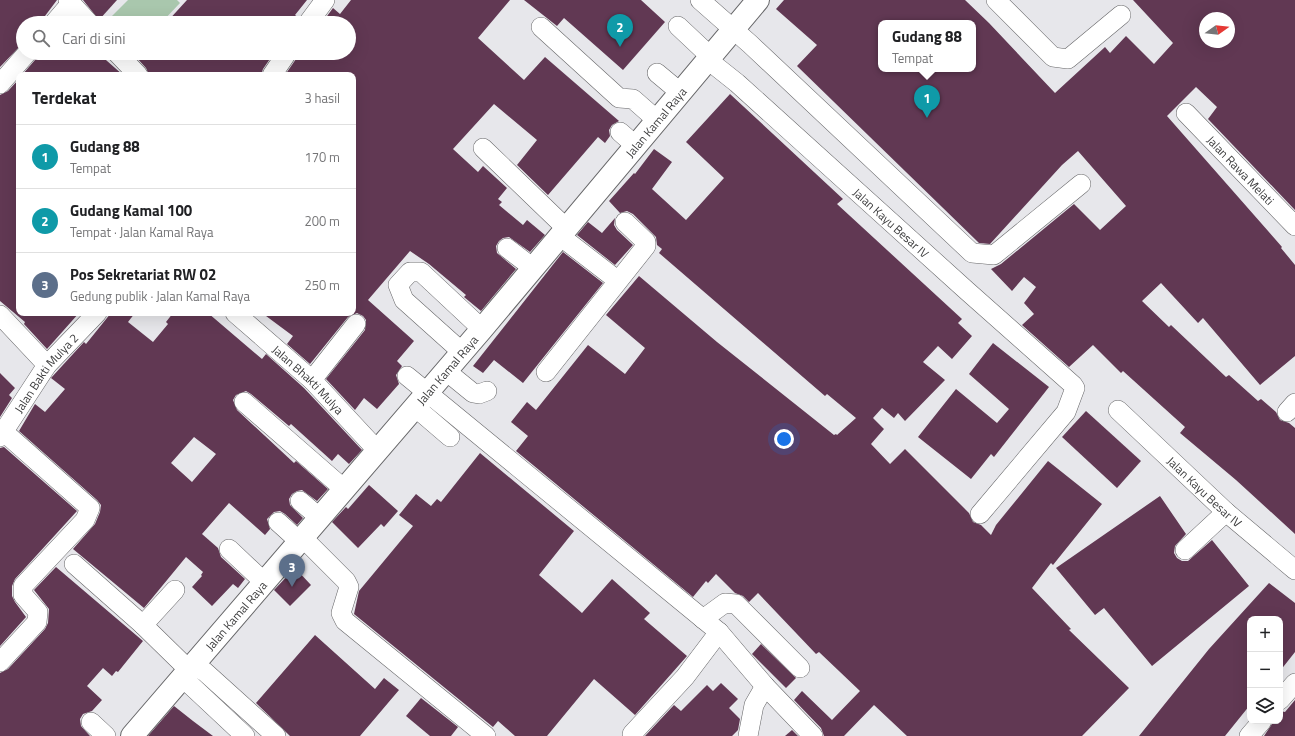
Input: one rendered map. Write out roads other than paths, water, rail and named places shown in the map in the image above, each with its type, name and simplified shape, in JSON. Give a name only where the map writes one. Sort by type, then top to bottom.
[{"type":"main road","name":"Jalan Kamal Raya","points":[[132,736],[482,329],[758,0]]},
{"type":"street","points":[[313,16],[325,0]]},
{"type":"street","points":[[700,0],[733,29],[972,253],[994,255],[1081,184]]},
{"type":"street","points":[[996,0],[1053,57],[1068,59],[1121,15]]},
{"type":"street","points":[[59,16],[70,2],[83,16]]},
{"type":"street","name":"Jalan Kayu Besar IV","points":[[678,26],[709,58],[1075,388],[1066,412],[980,514]]},
{"type":"street","points":[[541,27],[619,98],[633,99],[658,121]]},
{"type":"street","points":[[0,84],[21,60]]},
{"type":"street","points":[[124,60],[135,72]]},
{"type":"street","points":[[657,74],[681,93]]},
{"type":"street","name":"Jalan Rawa Melati","points":[[1186,113],[1295,226]]},
{"type":"street","points":[[620,132],[636,146]]},
{"type":"street","points":[[483,148],[563,232],[617,280]]},
{"type":"street","points":[[546,372],[617,280],[643,251],[646,244],[625,222]]},
{"type":"street","points":[[507,248],[533,268]]},
{"type":"street","points":[[462,352],[404,300],[398,285],[410,272],[421,272],[482,329]]},
{"type":"street","points":[[0,315],[47,365]]},
{"type":"street","name":"Jalan Bakti Mulya 2","points":[[2,434],[47,365],[94,316]]},
{"type":"street","name":"Jalan Bhakti Mulya","points":[[238,316],[312,380],[377,450]]},
{"type":"street","points":[[312,380],[356,324]]},
{"type":"street","points":[[446,371],[473,393],[479,394],[487,391]]},
{"type":"street","points":[[407,376],[420,400],[450,437]]},
{"type":"street","points":[[420,400],[719,632],[765,686],[813,736]]},
{"type":"street","points":[[244,402],[344,489]]},
{"type":"street","name":"Jalan Kayu Besar IV","points":[[1118,410],[1226,512],[1295,570]]},
{"type":"street","points":[[0,662],[37,622],[38,612],[23,596],[24,586],[85,520],[90,508],[2,434]]},
{"type":"street","points":[[300,502],[319,517]]},
{"type":"street","points":[[1185,550],[1226,512]]},
{"type":"street","points":[[278,522],[301,539],[346,580],[349,587],[341,613],[345,621],[474,735]]},
{"type":"street","points":[[229,549],[264,582]]},
{"type":"street","points":[[74,564],[143,625],[188,670],[245,736]]},
{"type":"street","points":[[143,625],[176,590]]},
{"type":"street","points":[[703,619],[725,603],[736,604],[800,668]]},
{"type":"street","points":[[632,734],[685,677],[719,632]]},
{"type":"street","points":[[188,670],[205,672],[276,736]]},
{"type":"street","points":[[1283,697],[1295,683]]},
{"type":"street","points":[[748,736],[754,705],[765,686]]},
{"type":"street","points":[[91,722],[106,736]]},
{"type":"street","points":[[1250,736],[1260,724]]},
{"type":"place","name":"Gudang Kamal 100","points":[[620,47]]},
{"type":"place","name":"Gudang 88","points":[[927,118]]},
{"type":"place","name":"Pos Sekretariat RW 02","points":[[292,587]]}]
